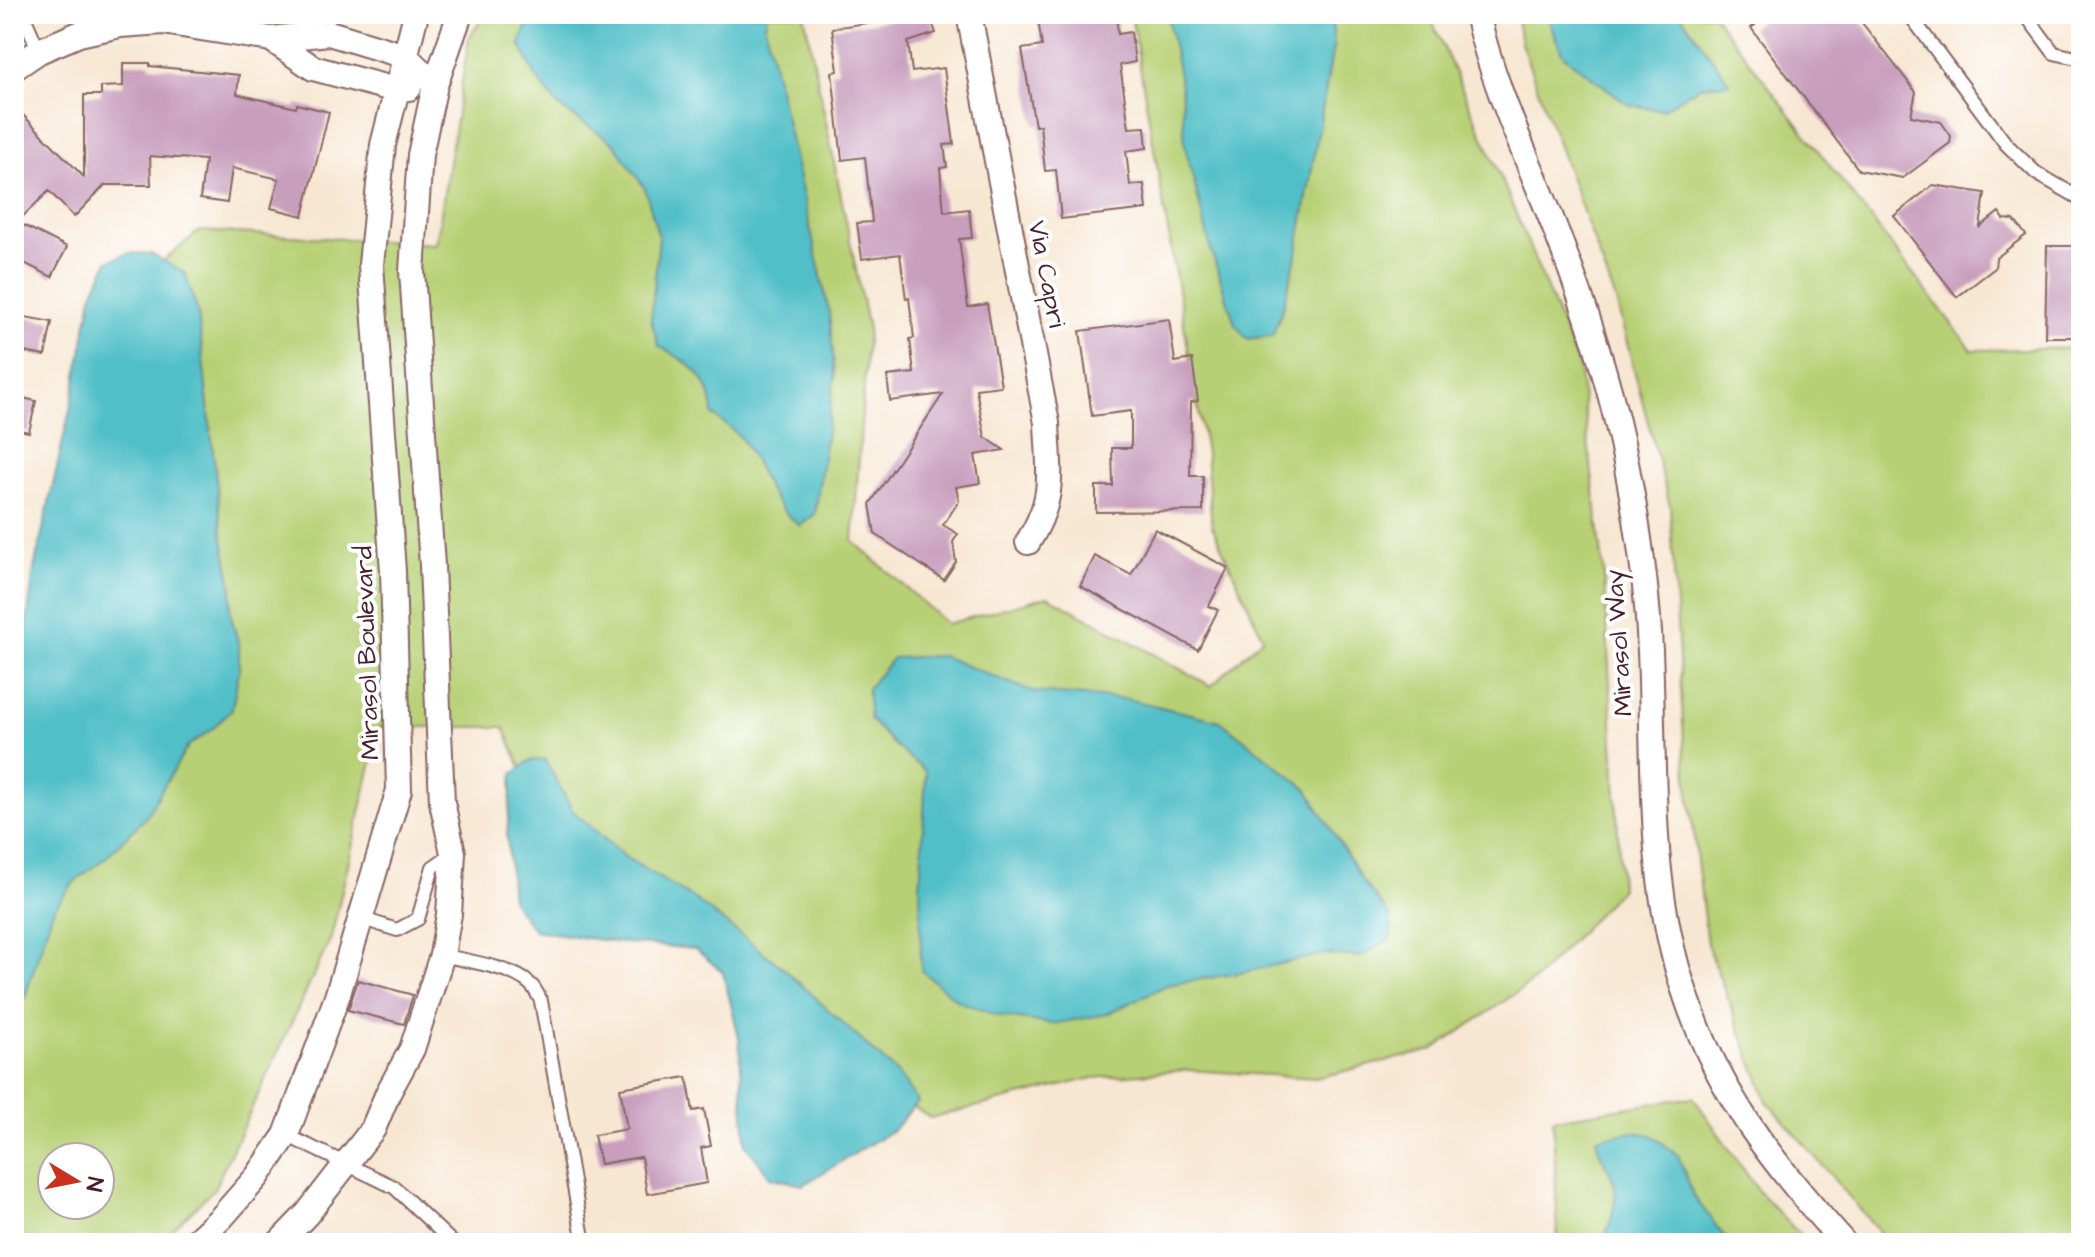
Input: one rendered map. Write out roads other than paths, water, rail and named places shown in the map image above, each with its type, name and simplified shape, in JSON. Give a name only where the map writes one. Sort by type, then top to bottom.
[{"type":"street","name":"Mirasol Boulevard","points":[[194,1243],[257,1177],[286,1135],[337,997],[399,790],[393,571],[371,265],[383,145],[416,14]]},
{"type":"street","points":[[279,1243],[307,1214],[373,1129],[412,1049],[442,955],[449,914],[453,853],[442,802],[432,566],[412,271],[420,155],[435,85],[460,14]]},
{"type":"street","name":"Via Capri","points":[[969,14],[1047,423],[1050,491],[1044,518],[1028,542]]},
{"type":"street","name":"Mirasol Way","points":[[1477,14],[1499,92],[1578,287],[1622,442],[1644,579],[1650,648],[1660,884],[1668,934],[1685,994],[1703,1042],[1758,1141],[1789,1182],[1844,1243]]},
{"type":"street","points":[[14,68],[39,51],[79,34],[91,22],[120,25],[163,22],[271,39],[329,33],[405,56],[435,85]]},
{"type":"street","points":[[271,39],[313,68],[396,90],[435,85]]},
{"type":"lane","points":[[23,14],[39,51]]},
{"type":"lane","points":[[1909,14],[2006,144],[2036,173],[2081,199]]},
{"type":"lane","points":[[2025,14],[2054,53],[2081,59]]},
{"type":"lane","points":[[360,918],[397,930],[418,919],[433,867],[453,853]]},
{"type":"lane","points":[[442,955],[522,978],[532,985],[541,1001],[582,1232],[579,1243]]},
{"type":"lane","points":[[286,1135],[394,1187],[453,1243]]},
{"type":"water","points":[[531,14],[767,14],[765,26],[829,312],[835,375],[815,514],[800,526],[774,499],[743,441],[713,415],[708,390],[697,373],[690,365],[659,346],[651,320],[659,237],[645,189],[614,143],[558,106],[536,77],[520,44]]},
{"type":"water","points":[[1167,14],[1331,14],[1334,42],[1297,254],[1272,336],[1247,339],[1235,324],[1211,250],[1185,146],[1181,86]]},
{"type":"water","points":[[1546,14],[1680,14],[1730,83],[1701,86],[1662,110],[1629,105],[1563,55]]},
{"type":"water","points":[[129,253],[151,254],[185,273],[198,313],[222,533],[232,588],[230,612],[239,646],[239,671],[232,709],[211,730],[188,746],[145,818],[105,858],[74,882],[53,910],[25,997],[14,1014],[14,651],[25,637],[34,569],[92,296],[108,261]]},
{"type":"water","points":[[942,656],[1033,692],[1127,699],[1220,721],[1307,789],[1362,880],[1390,916],[1391,938],[1360,957],[1324,954],[1167,985],[1107,1014],[1052,1024],[999,1016],[958,1001],[921,970],[920,890],[926,772],[870,719],[867,689],[893,658]]},
{"type":"water","points":[[531,760],[545,760],[573,811],[625,857],[696,900],[783,968],[898,1074],[918,1102],[893,1130],[803,1185],[770,1177],[746,1145],[739,1037],[723,972],[695,949],[614,942],[534,930],[512,901],[507,833],[513,774]]},
{"type":"water","points":[[1633,1132],[1652,1135],[1678,1155],[1693,1195],[1729,1243],[1603,1243],[1616,1193],[1597,1138]]}]
